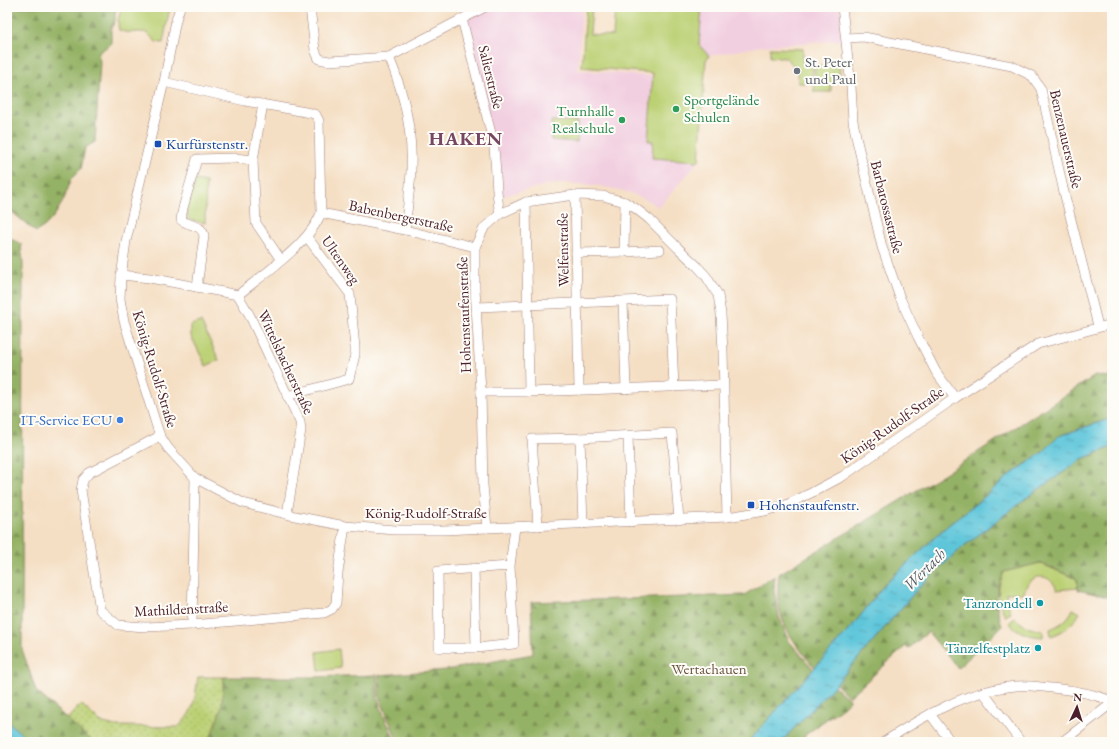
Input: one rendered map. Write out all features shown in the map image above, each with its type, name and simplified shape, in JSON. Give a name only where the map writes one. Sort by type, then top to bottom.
[{"type":"street","name":"König-Rudolf-Straße","points":[[180,7],[164,82],[126,241],[121,275],[120,299],[124,321],[160,436],[168,448],[194,478],[243,503],[344,526],[415,530],[679,520],[727,517],[764,511],[786,505],[843,476],[954,398],[1038,344],[1098,326],[1112,324]]},
{"type":"street","points":[[310,7],[315,50],[319,59],[329,61],[389,57],[485,7]]},
{"type":"street","name":"Barbarossastraße","points":[[842,7],[851,86],[853,121],[882,247],[900,298],[912,325],[936,372],[954,398]]},
{"type":"street","name":"Salierstraße","points":[[462,19],[493,141],[496,159],[497,198],[500,214]]},
{"type":"street","name":"Benzenauerstraße","points":[[846,38],[864,37],[1012,66],[1032,76],[1041,89],[1063,188],[1098,326]]},
{"type":"street","points":[[389,57],[404,99],[411,142],[411,171],[405,230]]},
{"type":"street","points":[[121,275],[150,278],[238,295],[307,237],[318,223],[321,213],[319,121],[316,115],[164,82]]},
{"type":"street","points":[[263,104],[253,160],[256,223],[281,260]]},
{"type":"street","points":[[197,287],[204,236],[203,231],[201,228],[187,224],[182,220],[183,208],[197,159],[234,158],[253,160]]},
{"type":"street","name":"Hohenstaufenstraße","points":[[487,528],[483,486],[481,392],[475,288],[475,247],[484,228],[500,214],[526,202],[575,195],[603,196],[625,202],[649,220],[706,276],[718,295],[721,314],[723,351],[727,517]]},
{"type":"street","name":"Welfenstraße","points":[[575,195],[578,303]]},
{"type":"street","points":[[526,202],[530,392]]},
{"type":"street","points":[[624,252],[625,202]]},
{"type":"street","name":"Babenbergerstraße","points":[[321,213],[405,230],[475,247]]},
{"type":"street","name":"Ultenweg","points":[[287,396],[349,379],[355,355],[350,294],[307,237]]},
{"type":"street","points":[[576,253],[660,250]]},
{"type":"street","name":"Wittelsbacherstraße","points":[[238,295],[249,314],[300,422],[301,430],[287,514]]},
{"type":"street","name":"Welfenstraße","points":[[477,307],[670,299],[674,387]]},
{"type":"street","points":[[623,301],[626,389]]},
{"type":"street","points":[[578,303],[579,390]]},
{"type":"street","points":[[481,392],[530,392],[723,385]]},
{"type":"street","points":[[538,526],[532,439],[672,433],[679,520]]},
{"type":"street","name":"Mathildenstraße","points":[[160,436],[89,473],[83,480],[81,490],[100,610],[118,625],[145,627],[192,625],[324,613],[332,609],[336,603],[344,526]]},
{"type":"street","points":[[628,436],[631,522]]},
{"type":"street","points":[[580,438],[583,524]]},
{"type":"street","points":[[192,625],[194,478]]},
{"type":"street","points":[[510,566],[438,571],[439,648],[476,648],[514,644],[510,566],[515,527]]},
{"type":"street","points":[[474,568],[476,648]]},
{"type":"street","points":[[884,742],[930,714],[958,701],[983,692],[1016,686],[1036,686],[1074,690],[1096,695],[1112,702],[1062,742]]},
{"type":"street","points":[[983,692],[1021,742]]},
{"type":"street","points":[[930,714],[951,742]]},
{"type":"shaded area","points":[[491,7],[582,7],[578,70],[652,76],[648,141],[653,141],[652,158],[699,161],[659,207],[645,199],[624,191],[599,186],[568,183],[547,185],[498,197],[498,180],[465,21]]},
{"type":"shaded area","points":[[702,7],[840,7],[844,40],[762,46],[709,56],[699,46]]},
{"type":"green space","points":[[7,7],[118,7],[115,13],[115,21],[111,28],[111,44],[98,53],[100,62],[95,142],[85,148],[81,169],[72,178],[64,199],[55,215],[45,226],[36,232],[11,211],[7,215]]},
{"type":"green space","points":[[123,7],[170,7],[163,43],[156,42],[147,33],[126,32],[119,30],[118,18]]},
{"type":"green space","name":"Sportgelände Schulen","points":[[586,7],[592,7],[590,34],[613,36],[615,7],[702,7],[699,45],[709,56],[706,60],[699,161],[652,158],[653,141],[648,141],[653,73],[582,67]]},
{"type":"green space","points":[[770,48],[803,49],[803,65],[813,65],[812,83],[798,83],[798,70],[786,58],[770,57]]},
{"type":"green space","points":[[815,66],[840,67],[839,82],[831,82],[831,92],[814,92]]},
{"type":"green space","points":[[552,121],[578,122],[577,142],[551,140]]},
{"type":"green space","points":[[195,180],[206,182],[205,223],[189,220],[187,216],[187,206]]},
{"type":"green space","points":[[7,237],[21,244],[23,264],[22,649],[36,691],[93,742],[30,742],[7,721]]},
{"type":"green space","points":[[201,322],[219,360],[206,366],[191,336],[191,325]]},
{"type":"green space","points":[[1095,376],[1112,377],[1112,418],[1059,436],[1043,452],[1006,478],[946,527],[884,585],[854,624],[815,668],[796,644],[784,624],[778,602],[779,574],[955,467]]},
{"type":"green space","points":[[1112,447],[1112,598],[1078,590],[1077,579],[1040,563],[1004,572],[997,593],[997,605],[1002,626],[958,668],[928,632],[908,649],[906,646],[849,697],[836,684],[922,584],[964,546],[1033,493],[1084,458]]},
{"type":"green space","points":[[1039,563],[1077,579],[1078,588],[1057,590],[1054,584],[1045,577],[1034,578],[1026,586],[1024,593],[1006,593],[1011,613],[1005,616],[998,594],[1004,572]]},
{"type":"green space","name":"Wertachauen","points":[[775,576],[774,590],[779,617],[789,641],[814,670],[748,742],[398,742],[379,696],[379,675],[446,670],[533,654],[531,602],[744,595]]},
{"type":"green space","points":[[1073,609],[1080,613],[1074,621],[1064,630],[1051,636],[1050,629],[1063,622]]},
{"type":"green space","points":[[1015,618],[1028,627],[1043,630],[1043,637],[1020,632],[1009,623]]},
{"type":"green space","points":[[339,649],[341,668],[319,671],[317,652]]},
{"type":"green space","points":[[377,675],[377,696],[396,742],[202,742],[211,736],[221,709],[224,677]]},
{"type":"green space","points":[[198,677],[224,677],[221,709],[211,736],[202,742],[93,742],[67,719],[81,704],[100,722],[115,726],[178,727],[191,710],[195,699]]},
{"type":"green space","points":[[834,686],[850,700],[804,736],[808,742],[781,742]]},
{"type":"water","name":"Wertach","points":[[1112,418],[1112,447],[1084,458],[1033,493],[964,546],[922,584],[836,684],[781,742],[748,742],[854,624],[884,585],[946,527],[1006,478],[1043,452],[1059,436]]},
{"type":"water","points":[[7,721],[30,742],[7,742]]},
{"type":"place","name":"St. Peter und Paul","points":[[797,71]]},
{"type":"place","name":"Sportgelände Schulen","points":[[676,109]]},
{"type":"place","name":"Turnhalle Realschule","points":[[622,120]]},
{"type":"place","name":"Kurfürstenstr.","points":[[158,144]]},
{"type":"place","name":"IT-Service ECU","points":[[120,420]]},
{"type":"place","name":"Hohenstaufenstr.","points":[[751,505]]},
{"type":"place","name":"Tanzrondell","points":[[1040,603]]},
{"type":"place","name":"Tänzelfestplatz","points":[[1038,648]]},
{"type":"district","name":"HAKEN","points":[[466,138]]}]
